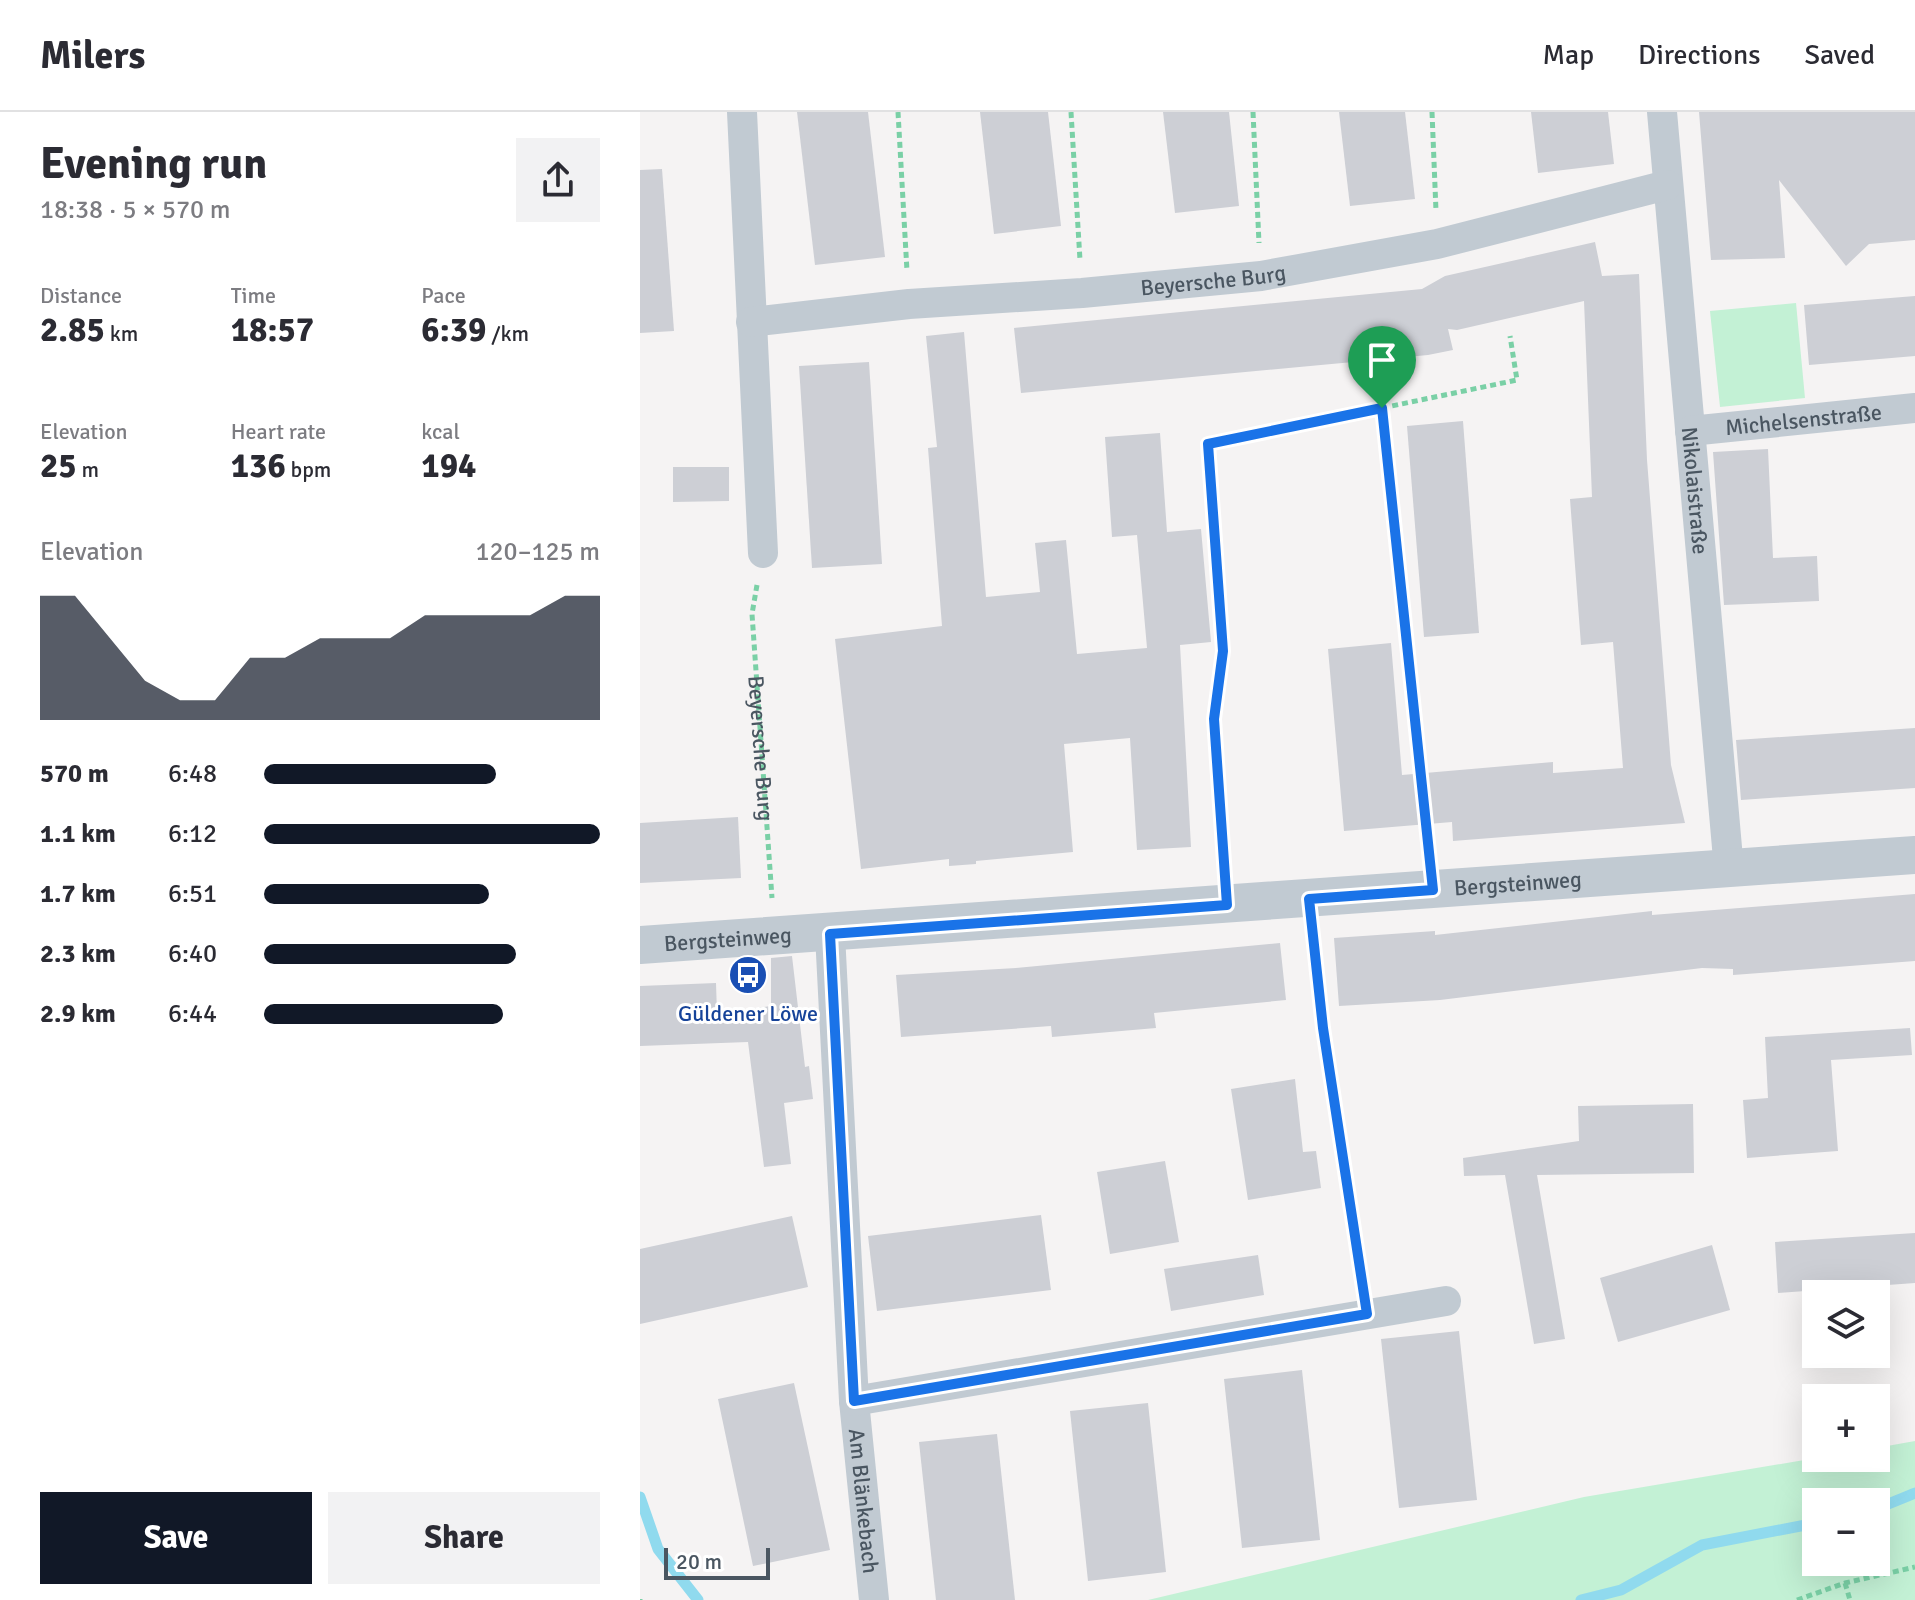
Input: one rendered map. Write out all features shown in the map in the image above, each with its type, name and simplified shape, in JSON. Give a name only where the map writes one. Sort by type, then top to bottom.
[{"type":"street","points":[[742,112],[763,553]]},
{"type":"street","name":"Nikolaistraße","points":[[1662,112],[1729,870]]},
{"type":"street","name":"Beyersche Burg","points":[[751,322],[909,304],[1082,293],[1261,276],[1437,244],[1667,185]]},
{"type":"street","name":"Michelsenstraße","points":[[1690,431],[1915,408]]},
{"type":"street","name":"Bergsteinweg","points":[[640,945],[830,934],[1915,855]]},
{"type":"street","name":"Am Blänkebach","points":[[830,934],[854,1401],[874,1600]]},
{"type":"street","name":"Am Blänkebach","points":[[854,1401],[1446,1301]]},
{"type":"path","points":[[898,112],[909,304]]},
{"type":"path","points":[[1071,112],[1082,293]]},
{"type":"path","points":[[1253,112],[1261,276]]},
{"type":"path","points":[[1432,112],[1437,244]]},
{"type":"path","points":[[1227,905],[1214,719],[1223,651],[1208,444],[1517,380],[1510,336]]},
{"type":"path","points":[[1382,408],[1433,890]]},
{"type":"path","name":"Beyersche Burg","points":[[763,553],[752,614],[774,937]]},
{"type":"path","points":[[1309,899],[1323,1028],[1367,1314]]},
{"type":"path","points":[[1797,1600],[1845,1583],[1915,1567]]},
{"type":"path","points":[[1845,1583],[1850,1600]]},
{"type":"green space","points":[[1796,303],[1805,398],[1720,407],[1710,311]]},
{"type":"green space","points":[[1915,1441],[1915,1600],[1148,1600],[1584,1497],[1802,1460],[1802,1472],[1890,1472],[1890,1445]]},
{"type":"building","points":[[797,112],[868,112],[885,257],[815,265]]},
{"type":"building","points":[[980,112],[1048,112],[1061,226],[994,234]]},
{"type":"building","points":[[1163,112],[1229,112],[1239,206],[1175,213]]},
{"type":"building","points":[[1339,112],[1405,112],[1415,199],[1350,206]]},
{"type":"building","points":[[1531,112],[1608,112],[1614,164],[1538,173]]},
{"type":"building","points":[[1699,112],[1915,112],[1915,240],[1869,244],[1846,266],[1779,180],[1785,258],[1711,260]]},
{"type":"building","points":[[662,169],[674,331],[640,333],[640,170]]},
{"type":"building","points":[[1595,242],[1602,276],[1639,274],[1647,460],[1671,765],[1685,823],[1453,841],[1452,822],[1344,831],[1328,649],[1391,643],[1402,775],[1553,762],[1553,773],[1623,768],[1613,642],[1581,645],[1570,499],[1592,497],[1584,301],[1457,330],[1448,329],[1453,350],[1428,355],[1021,393],[1014,328],[1422,289],[1445,276]]},
{"type":"building","points":[[1915,296],[1915,356],[1809,365],[1804,305]]},
{"type":"building","points":[[964,332],[986,597],[1040,592],[1035,543],[1066,540],[1077,654],[1147,648],[1137,535],[1112,537],[1105,437],[1160,433],[1167,532],[1201,529],[1211,642],[1180,645],[1191,847],[1137,850],[1130,738],[1064,744],[1073,852],[976,861],[976,864],[949,866],[949,859],[861,869],[835,639],[942,626],[928,448],[937,447],[926,336]]},
{"type":"building","points":[[869,362],[882,564],[812,568],[799,366]]},
{"type":"building","points":[[1463,421],[1479,633],[1424,637],[1407,426]]},
{"type":"building","points":[[1768,449],[1773,558],[1817,556],[1819,601],[1724,605],[1713,452]]},
{"type":"building","points":[[673,467],[729,467],[729,501],[673,502]]},
{"type":"building","points":[[1915,728],[1915,788],[1741,800],[1736,740]]},
{"type":"building","points":[[738,817],[741,878],[640,883],[640,823]]},
{"type":"building","points":[[1915,894],[1915,961],[1733,975],[1733,969],[1702,968],[1440,1000],[1339,1006],[1334,938],[1435,931],[1435,935],[1652,911],[1652,915]]},
{"type":"building","points":[[1280,943],[1286,1000],[1154,1013],[1156,1028],[1052,1037],[1051,1026],[901,1037],[896,975],[1016,968]]},
{"type":"building","points":[[792,956],[805,1067],[809,1066],[813,1099],[784,1103],[791,1164],[764,1167],[748,1042],[640,1046],[640,986],[716,983],[717,1013],[771,1006],[771,958]]},
{"type":"building","points":[[1910,1028],[1912,1055],[1831,1060],[1838,1151],[1747,1158],[1743,1100],[1768,1098],[1765,1037]]},
{"type":"building","points":[[1295,1079],[1303,1152],[1316,1151],[1321,1188],[1248,1200],[1231,1089]]},
{"type":"building","points":[[1693,1104],[1694,1173],[1537,1175],[1565,1339],[1534,1344],[1505,1175],[1464,1176],[1463,1158],[1579,1141],[1578,1106]]},
{"type":"building","points":[[1165,1161],[1179,1242],[1110,1254],[1097,1172]]},
{"type":"building","points":[[1041,1215],[1051,1290],[877,1311],[868,1236]]},
{"type":"building","points":[[792,1216],[808,1287],[640,1324],[640,1249]]},
{"type":"building","points":[[1915,1233],[1915,1283],[1890,1285],[1890,1280],[1802,1280],[1802,1291],[1778,1293],[1775,1242]]},
{"type":"building","points":[[1712,1245],[1730,1310],[1618,1342],[1600,1278]]},
{"type":"building","points":[[1258,1255],[1264,1295],[1171,1311],[1164,1269]]},
{"type":"building","points":[[1459,1331],[1477,1500],[1399,1508],[1381,1339]]},
{"type":"building","points":[[1302,1370],[1320,1540],[1242,1548],[1224,1379]]},
{"type":"building","points":[[794,1383],[830,1550],[753,1566],[718,1399]]},
{"type":"building","points":[[1148,1403],[1166,1572],[1088,1581],[1070,1411]]},
{"type":"building","points":[[997,1434],[1015,1600],[936,1600],[919,1442]]},
{"type":"waterway","points":[[1890,1503],[1915,1493]]},
{"type":"waterway","points":[[640,1497],[658,1549],[698,1600]]},
{"type":"waterway","points":[[1581,1600],[1621,1590],[1702,1545],[1802,1526]]},
{"type":"place","name":"Güldener Löwe","points":[[748,975]]},
{"type":"route","points":[[1382,408],[1433,890],[1309,899],[1323,1028],[1367,1314],[854,1401],[830,934],[1227,905],[1214,719],[1223,651],[1208,444],[1382,408]]}]
